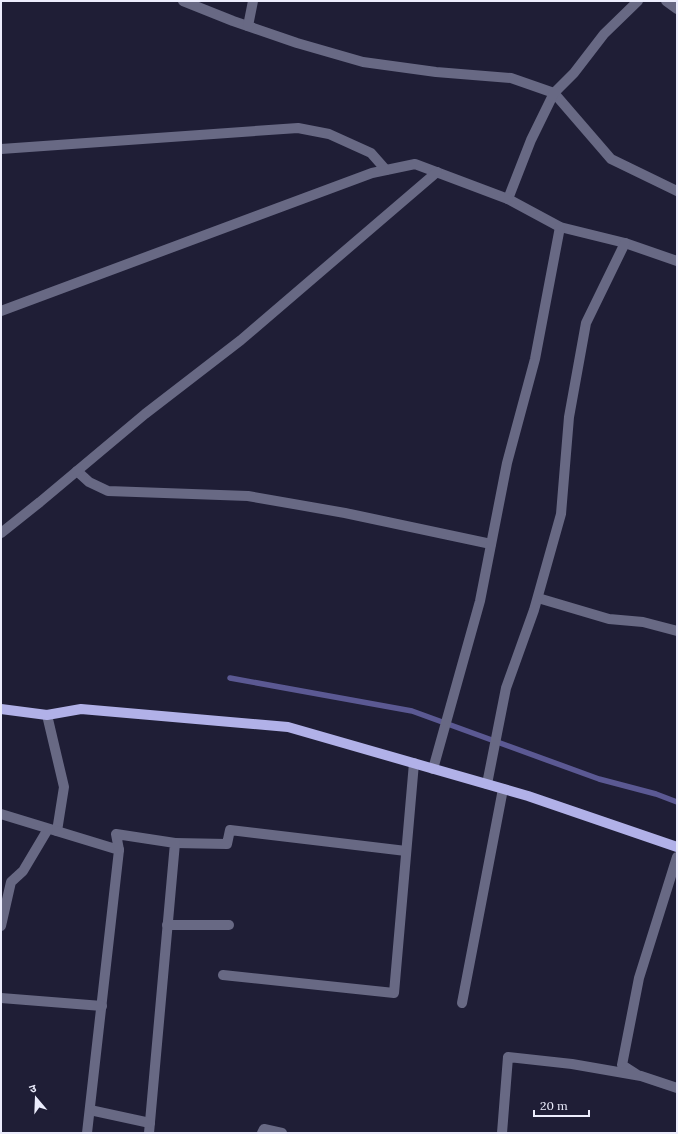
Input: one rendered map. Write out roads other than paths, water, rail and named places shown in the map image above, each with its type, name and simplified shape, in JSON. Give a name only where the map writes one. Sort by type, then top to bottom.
[{"type":"main road","points":[[1,709],[47,715],[81,709],[288,727],[528,796],[677,847]]},
{"type":"street","points":[[183,1],[297,43],[363,62],[436,72],[511,78],[554,93],[611,159],[677,191]]},
{"type":"street","points":[[248,26],[253,1]]},
{"type":"street","points":[[508,200],[532,140],[554,93],[574,73],[604,34],[638,1]]},
{"type":"street","points":[[666,1],[677,9]]},
{"type":"street","points":[[1,148],[298,128],[329,134],[371,153],[386,170]]},
{"type":"street","points":[[1,311],[372,173],[415,164],[508,200],[560,227],[625,243],[677,261]]},
{"type":"street","points":[[1,532],[77,471],[144,414],[241,340],[436,172]]},
{"type":"street","points":[[433,769],[480,601],[506,463],[535,359],[560,227]]},
{"type":"street","points":[[487,784],[506,688],[538,598],[561,514],[569,417],[586,323],[625,243]]},
{"type":"street","points":[[77,471],[88,482],[108,491],[248,496],[345,513],[491,544]]},
{"type":"street","points":[[538,598],[609,619],[643,622],[677,631]]},
{"type":"street","points":[[1,926],[11,882],[23,871],[53,830],[64,787],[47,715]]},
{"type":"street","points":[[223,975],[394,993],[414,763]]},
{"type":"street","points":[[462,1003],[503,789]]},
{"type":"street","points":[[1,814],[119,850]]},
{"type":"street","points":[[87,1133],[119,850],[116,834],[175,843],[227,844],[230,830],[406,851]]},
{"type":"street","points":[[90,1110],[150,1128],[175,843]]},
{"type":"street","points":[[641,1076],[622,1065],[639,978],[677,857]]},
{"type":"street","points":[[167,925],[229,925]]},
{"type":"street","points":[[1,998],[102,1006]]},
{"type":"street","points":[[502,1133],[508,1057],[572,1064],[641,1076],[677,1088]]},
{"type":"street","points":[[262,1133],[264,1129],[282,1133]]},
{"type":"waterway","points":[[230,678],[412,711],[599,779],[656,794],[677,802]]}]
